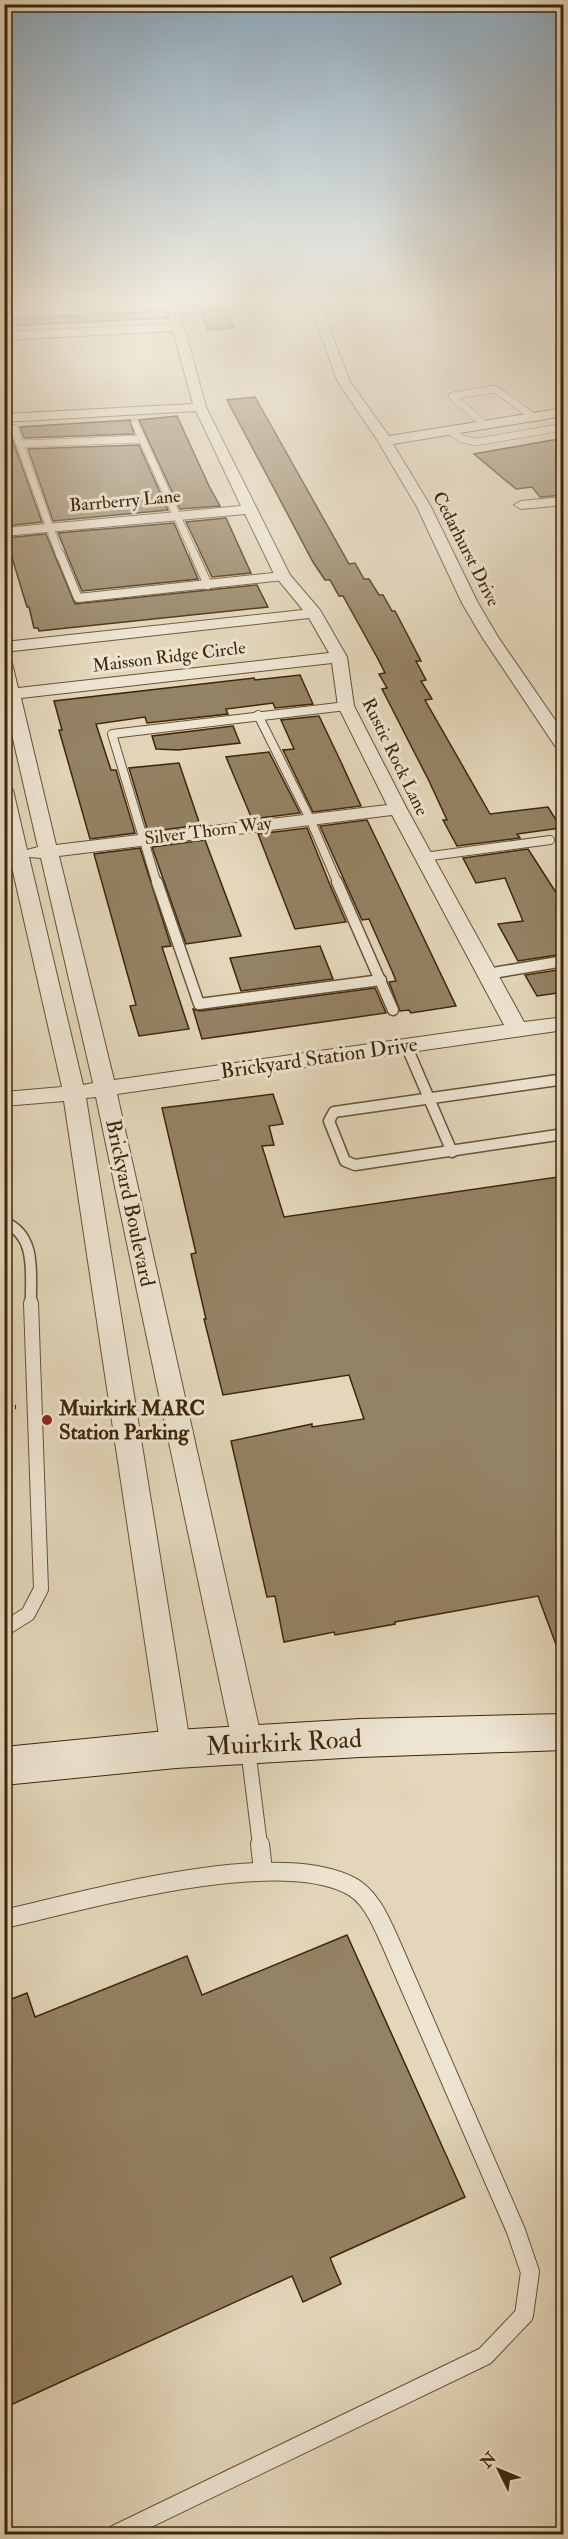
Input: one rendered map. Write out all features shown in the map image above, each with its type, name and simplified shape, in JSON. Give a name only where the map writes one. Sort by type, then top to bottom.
[{"type":"main road","name":"Muirkirk Road","points":[[4,1766],[248,1744],[564,1732]]},
{"type":"street","points":[[9,423],[63,418]]},
{"type":"street","name":"Rustic Rock Lane","points":[[206,418],[283,576],[314,613],[339,657],[346,706],[398,809],[517,1029]]},
{"type":"street","name":"Cedarhurst Drive","points":[[369,418],[433,522],[470,603],[490,637],[564,746]]},
{"type":"street","points":[[385,441],[525,418]]},
{"type":"street","points":[[521,505],[564,501]]},
{"type":"street","name":"Barrberry Lane","points":[[4,532],[250,509]]},
{"type":"street","name":"Maisson Ridge Circle","points":[[4,647],[314,613]]},
{"type":"street","name":"Maisson Ridge Circle","points":[[8,695],[339,657]]},
{"type":"street","name":"Brickyard Boulevard","points":[[4,663],[8,695],[50,850],[105,1088],[248,1744]]},
{"type":"street","name":"Brickyard Boulevard","points":[[4,790],[74,1093],[176,1749]]},
{"type":"street","name":"Silver Thorn Way","points":[[20,855],[398,809]]},
{"type":"street","name":"Brickyard Station Drive","points":[[4,1099],[74,1093],[564,1023]]},
{"type":"lane","points":[[478,418],[485,425]]},
{"type":"lane","points":[[9,423],[20,444],[49,528],[78,598],[283,576]]},
{"type":"lane","points":[[135,423],[208,585]]},
{"type":"lane","points":[[450,431],[462,439],[476,442],[564,427]]},
{"type":"lane","points":[[20,444],[142,439]]},
{"type":"lane","points":[[346,706],[112,734],[142,839],[199,1004],[381,980]]},
{"type":"lane","points":[[258,715],[310,819],[393,1010]]},
{"type":"lane","points":[[424,857],[550,840]]},
{"type":"lane","points":[[487,974],[564,961]]},
{"type":"lane","points":[[406,1045],[452,1152]]},
{"type":"lane","points":[[564,1082],[558,1080],[334,1112],[329,1121],[345,1161],[355,1165],[564,1134]]},
{"type":"lane","points":[[4,1222],[17,1227],[26,1238],[29,1248],[41,1589],[33,1610],[17,1623],[4,1629]]},
{"type":"lane","points":[[248,1744],[262,1870]]},
{"type":"lane","points":[[4,1919],[142,1889],[262,1870],[319,1873],[348,1884],[365,1899],[375,1913],[516,2231],[530,2272],[524,2315],[485,2356],[116,2535]]},
{"type":"building","points":[[178,418],[220,506],[180,509],[139,420]]},
{"type":"building","points":[[237,418],[267,418],[349,564],[355,563],[364,579],[369,579],[379,595],[383,595],[392,611],[395,611],[421,661],[416,661],[426,680],[421,681],[432,699],[425,700],[490,814],[548,807],[561,828],[517,834],[520,838],[457,846],[443,820],[447,820],[429,781],[382,689],[387,688],[379,674],[385,673],[378,659],[343,596],[339,596],[330,580],[325,580],[313,562]]},
{"type":"building","points":[[130,420],[134,434],[24,438],[20,427]]},
{"type":"building","points":[[8,428],[42,522],[4,526],[4,429]]},
{"type":"building","points":[[564,438],[564,495],[540,497],[532,487],[516,489],[474,454]]},
{"type":"building","points":[[139,445],[168,510],[53,521],[28,449]]},
{"type":"building","points":[[226,518],[251,573],[212,577],[186,522]]},
{"type":"building","points":[[174,523],[198,579],[82,591],[58,533]]},
{"type":"building","points":[[46,534],[75,604],[257,585],[268,607],[39,631],[38,628],[34,628],[6,538]]},
{"type":"building","points":[[300,675],[313,704],[275,708],[273,703],[226,709],[228,714],[147,723],[145,717],[96,724],[111,770],[116,770],[135,833],[90,839],[59,730],[62,730],[54,701],[254,678],[255,680]]},
{"type":"building","points":[[319,716],[361,806],[313,812],[283,750],[294,749],[281,720]]},
{"type":"building","points":[[233,726],[240,743],[178,750],[156,749],[152,736]]},
{"type":"building","points":[[269,752],[300,813],[252,819],[226,757]]},
{"type":"building","points":[[179,763],[200,825],[148,832],[129,768]]},
{"type":"building","points":[[367,820],[456,1006],[411,1013],[409,1010],[400,1011],[389,982],[396,981],[392,971],[369,919],[362,920],[320,826]]},
{"type":"building","points":[[307,828],[346,922],[295,929],[258,834]]},
{"type":"building","points":[[205,840],[241,936],[186,944],[152,847]]},
{"type":"building","points":[[140,848],[171,946],[162,947],[189,1029],[139,1036],[130,1006],[136,1005],[94,854]]},
{"type":"building","points":[[528,849],[564,905],[564,954],[518,961],[498,924],[523,921],[505,878],[476,883],[463,858]]},
{"type":"building","points":[[320,946],[333,979],[241,991],[230,958]]},
{"type":"building","points":[[564,969],[564,992],[537,996],[525,975]]},
{"type":"building","points":[[375,988],[386,1013],[202,1039],[193,1009],[200,1011]]},
{"type":"building","points":[[273,1094],[283,1124],[269,1126],[274,1145],[262,1146],[284,1217],[564,1176],[564,1657],[561,1658],[538,1596],[335,1635],[334,1632],[284,1642],[275,1596],[267,1597],[231,1441],[312,1424],[312,1427],[364,1419],[349,1375],[223,1395],[191,1254],[196,1253],[162,1108]]},
{"type":"building","points":[[347,1935],[465,2197],[330,2258],[341,2284],[303,2302],[292,2276],[4,2408],[4,2002],[27,1993],[35,2017],[187,1956],[202,1995]]},
{"type":"place","name":"Muirkirk MARC Station Parking","points":[[47,1420]]}]
